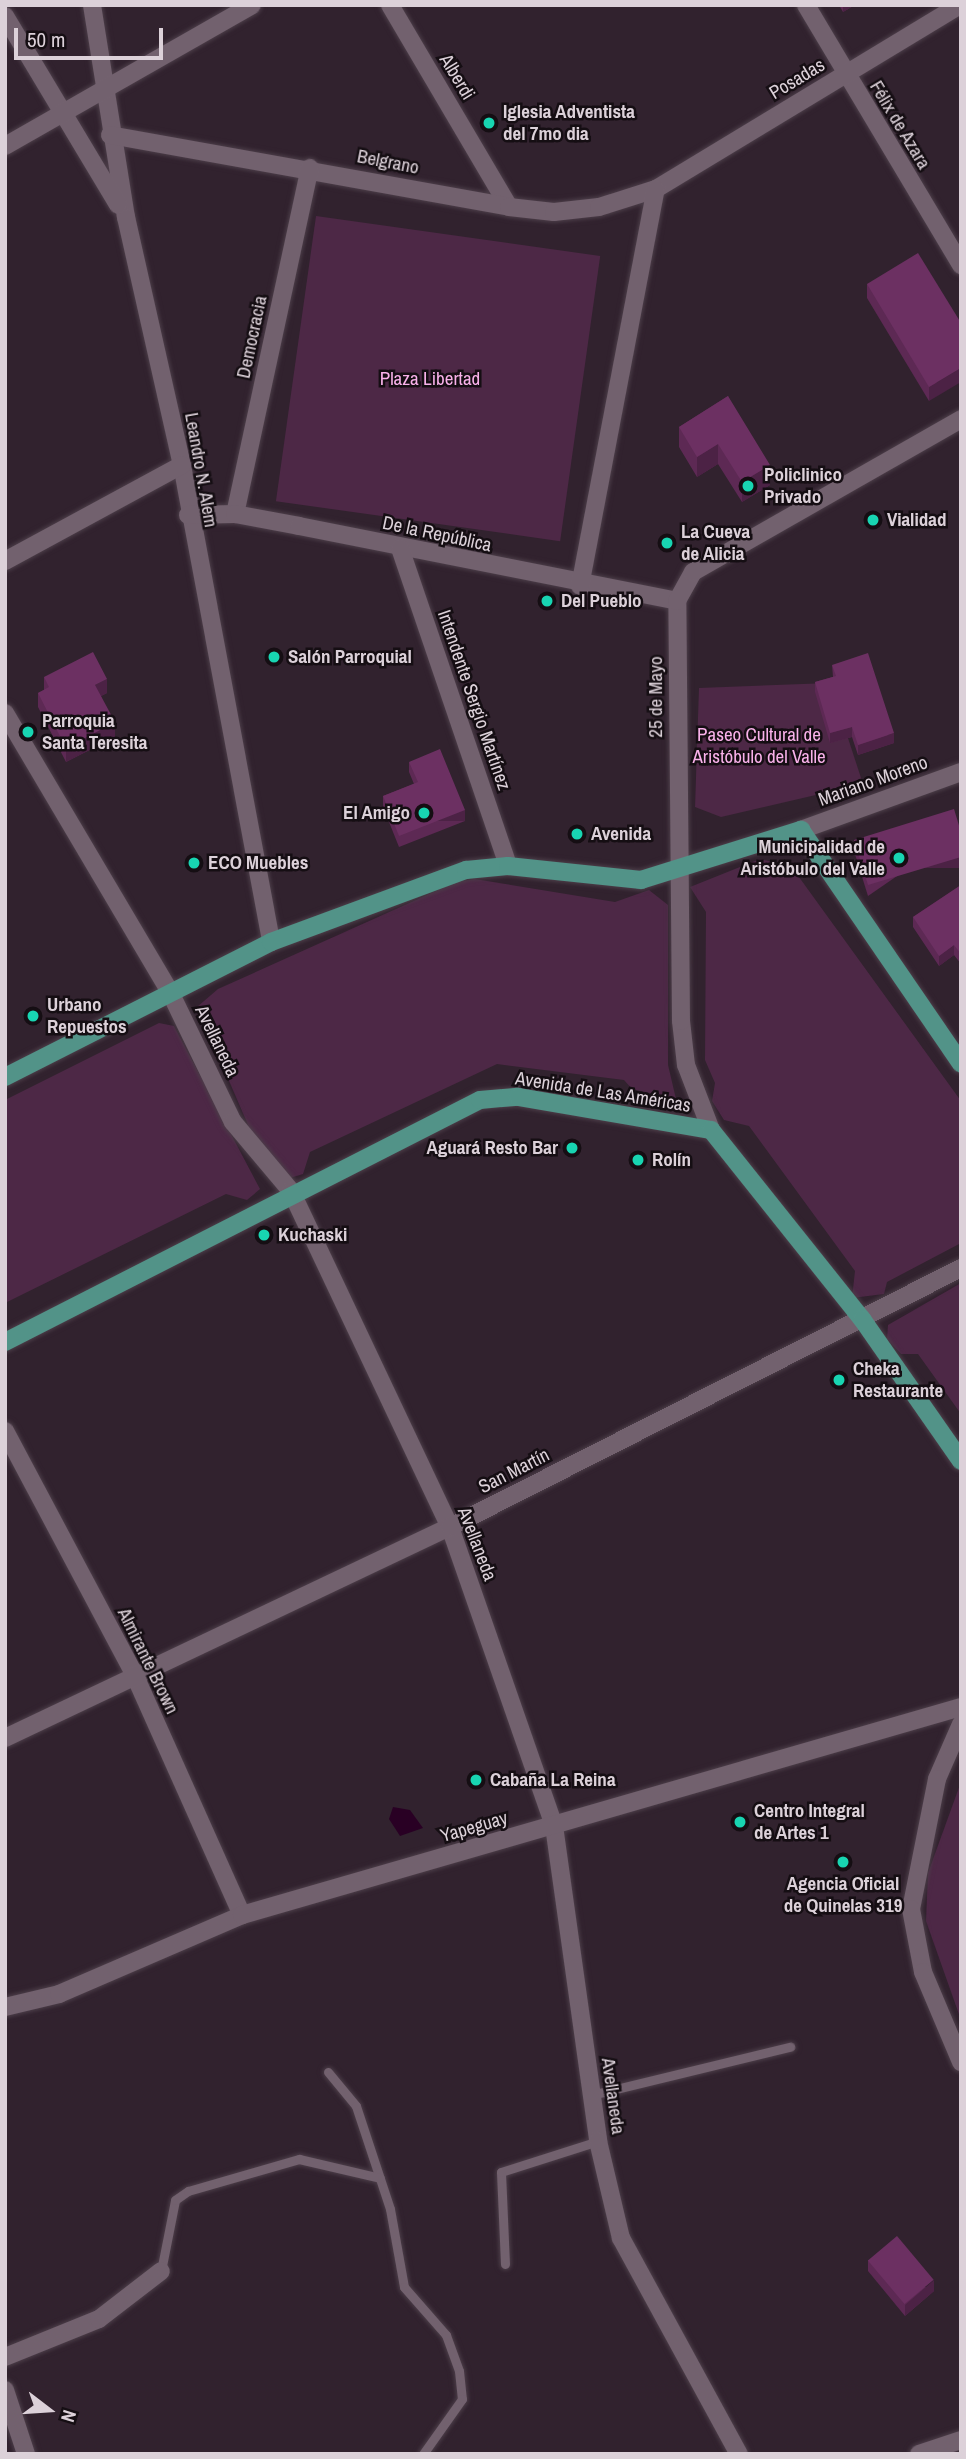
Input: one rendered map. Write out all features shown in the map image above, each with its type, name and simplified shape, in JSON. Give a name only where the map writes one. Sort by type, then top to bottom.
[{"type":"main road","points":[[5,1077],[271,942],[466,870],[508,866],[608,880],[677,870],[801,830],[961,1063]]},
{"type":"main road","name":"Avenida de Las Américas","points":[[5,1342],[291,1192],[481,1100],[518,1097],[711,1130],[862,1319],[961,1461]]},
{"type":"street","name":"Leandro N. Alem","points":[[92,5],[110,135],[125,218],[181,465],[188,515],[271,942]]},
{"type":"street","points":[[5,146],[65,112],[104,85],[252,5]]},
{"type":"street","name":"Alberdi","points":[[390,5],[509,207]]},
{"type":"street","name":"Félix de Azara","points":[[806,5],[961,265]]},
{"type":"street","name":"Posadas","points":[[656,189],[960,5]]},
{"type":"street","points":[[5,16],[65,112],[125,218]]},
{"type":"street","name":"Belgrano","points":[[110,135],[310,168],[509,207],[554,212],[599,207],[656,189]]},
{"type":"street","name":"Democracia","points":[[234,514],[310,168]]},
{"type":"street","points":[[580,586],[656,189]]},
{"type":"street","points":[[677,601],[693,572],[961,419]]},
{"type":"street","points":[[5,561],[181,465]]},
{"type":"street","name":"De la República","points":[[188,515],[234,514],[580,586],[677,601]]},
{"type":"street","name":"Intendente Sergio Martínez","points":[[400,548],[508,866]]},
{"type":"street","name":"25 de Mayo","points":[[677,601],[677,870],[684,1048],[711,1130]]},
{"type":"street","name":"Avellaneda","points":[[5,713],[171,994],[233,1122],[291,1192],[450,1527],[554,1826],[598,2141],[621,2238],[640,2282],[739,2454]]},
{"type":"street","name":"Mariano Moreno","points":[[801,830],[961,772]]},
{"type":"street","name":"San Martín","points":[[5,1738],[450,1527],[961,1268]]},
{"type":"street","name":"Almirante Brown","points":[[5,1431],[135,1676],[242,1915]]},
{"type":"street","name":"Yapeguay","points":[[5,2007],[59,1994],[242,1915],[961,1707]]},
{"type":"street","points":[[961,1724],[937,1779],[911,1909],[923,1972],[961,2062]]},
{"type":"street","points":[[5,2357],[99,2319],[161,2271]]},
{"type":"street","points":[[5,2390],[26,2454]]},
{"type":"street","points":[[919,2454],[961,2440]]},
{"type":"lane","points":[[591,2095],[790,2047]]},
{"type":"lane","points":[[328,2073],[356,2106],[380,2178],[404,2287],[446,2335],[459,2371],[462,2399],[424,2454]]},
{"type":"lane","points":[[505,2264],[501,2172],[598,2141]]},
{"type":"lane","points":[[161,2271],[176,2200],[188,2191],[299,2159],[380,2178]]},
{"type":"green space","name":"Plaza Libertad","points":[[316,216],[600,256],[560,541],[276,501]]},
{"type":"green space","name":"Paseo Cultural de Aristóbulo del Valle","points":[[830,683],[863,784],[721,817],[695,807],[699,688]]},
{"type":"green space","points":[[760,859],[791,866],[961,1101],[961,1243],[887,1282],[884,1294],[852,1298],[855,1271],[749,1126],[724,1120],[712,1101],[715,1083],[705,1060],[706,912],[690,887]]},
{"type":"green space","points":[[475,879],[615,902],[649,890],[668,905],[668,1065],[676,1099],[632,1089],[624,1080],[497,1064],[310,1152],[303,1174],[290,1178],[265,1164],[197,1007],[218,989],[456,882]]},
{"type":"green space","points":[[159,1023],[174,1026],[260,1189],[247,1200],[226,1194],[5,1303],[5,1100]]},
{"type":"green space","points":[[961,1283],[961,1414],[918,1354],[901,1354],[887,1339],[888,1325]]},
{"type":"green space","points":[[961,1782],[961,2020],[926,1921],[928,1873]]},
{"type":"shaded area","points":[[393,1807],[410,1810],[423,1828],[400,1836],[389,1819]]},
{"type":"building","points":[[918,253],[961,323],[961,368],[929,387],[867,284]]},
{"type":"building","points":[[728,396],[770,465],[742,482],[718,444],[697,457],[679,427]]},
{"type":"building","points":[[93,652],[107,679],[95,685],[115,722],[66,748],[38,693],[49,687],[44,677]]},
{"type":"building","points":[[868,653],[894,733],[858,745],[852,727],[830,733],[815,682],[836,676],[832,665]]},
{"type":"building","points":[[440,749],[465,810],[399,836],[383,796],[418,782],[409,762]]},
{"type":"building","points":[[954,809],[961,832],[961,857],[868,885],[854,840]]},
{"type":"building","points":[[961,885],[961,954],[954,945],[939,956],[913,917]]},
{"type":"building","points":[[897,2236],[934,2280],[905,2304],[868,2260]]},
{"type":"place","name":"Iglesia Adventista del 7mo dia","points":[[489,123]]},
{"type":"place","name":"Policlinico Privado","points":[[748,486]]},
{"type":"place","name":"Vialidad","points":[[873,520]]},
{"type":"place","name":"La Cueva de Alicia","points":[[667,543]]},
{"type":"place","name":"Del Pueblo","points":[[547,601]]},
{"type":"place","name":"Salón Parroquial","points":[[274,657]]},
{"type":"place","name":"Parroquia Santa Teresita","points":[[28,732]]},
{"type":"place","name":"El Amigo","points":[[424,813]]},
{"type":"place","name":"Avenida","points":[[577,834]]},
{"type":"place","name":"Municipalidad de Aristóbulo del Valle","points":[[899,858]]},
{"type":"place","name":"ECO Muebles","points":[[194,863]]},
{"type":"place","name":"Urbano Repuestos","points":[[33,1016]]},
{"type":"place","name":"Aguará Resto Bar","points":[[572,1148]]},
{"type":"place","name":"Rolín","points":[[638,1160]]},
{"type":"place","name":"Kuchaski","points":[[264,1235]]},
{"type":"place","name":"Cheka Restaurante","points":[[839,1380]]},
{"type":"place","name":"Cabaña La Reina","points":[[476,1780]]},
{"type":"place","name":"Centro Integral de Artes 1","points":[[740,1822]]},
{"type":"place","name":"Agencia Oficial de Quinelas 319","points":[[843,1862]]}]
